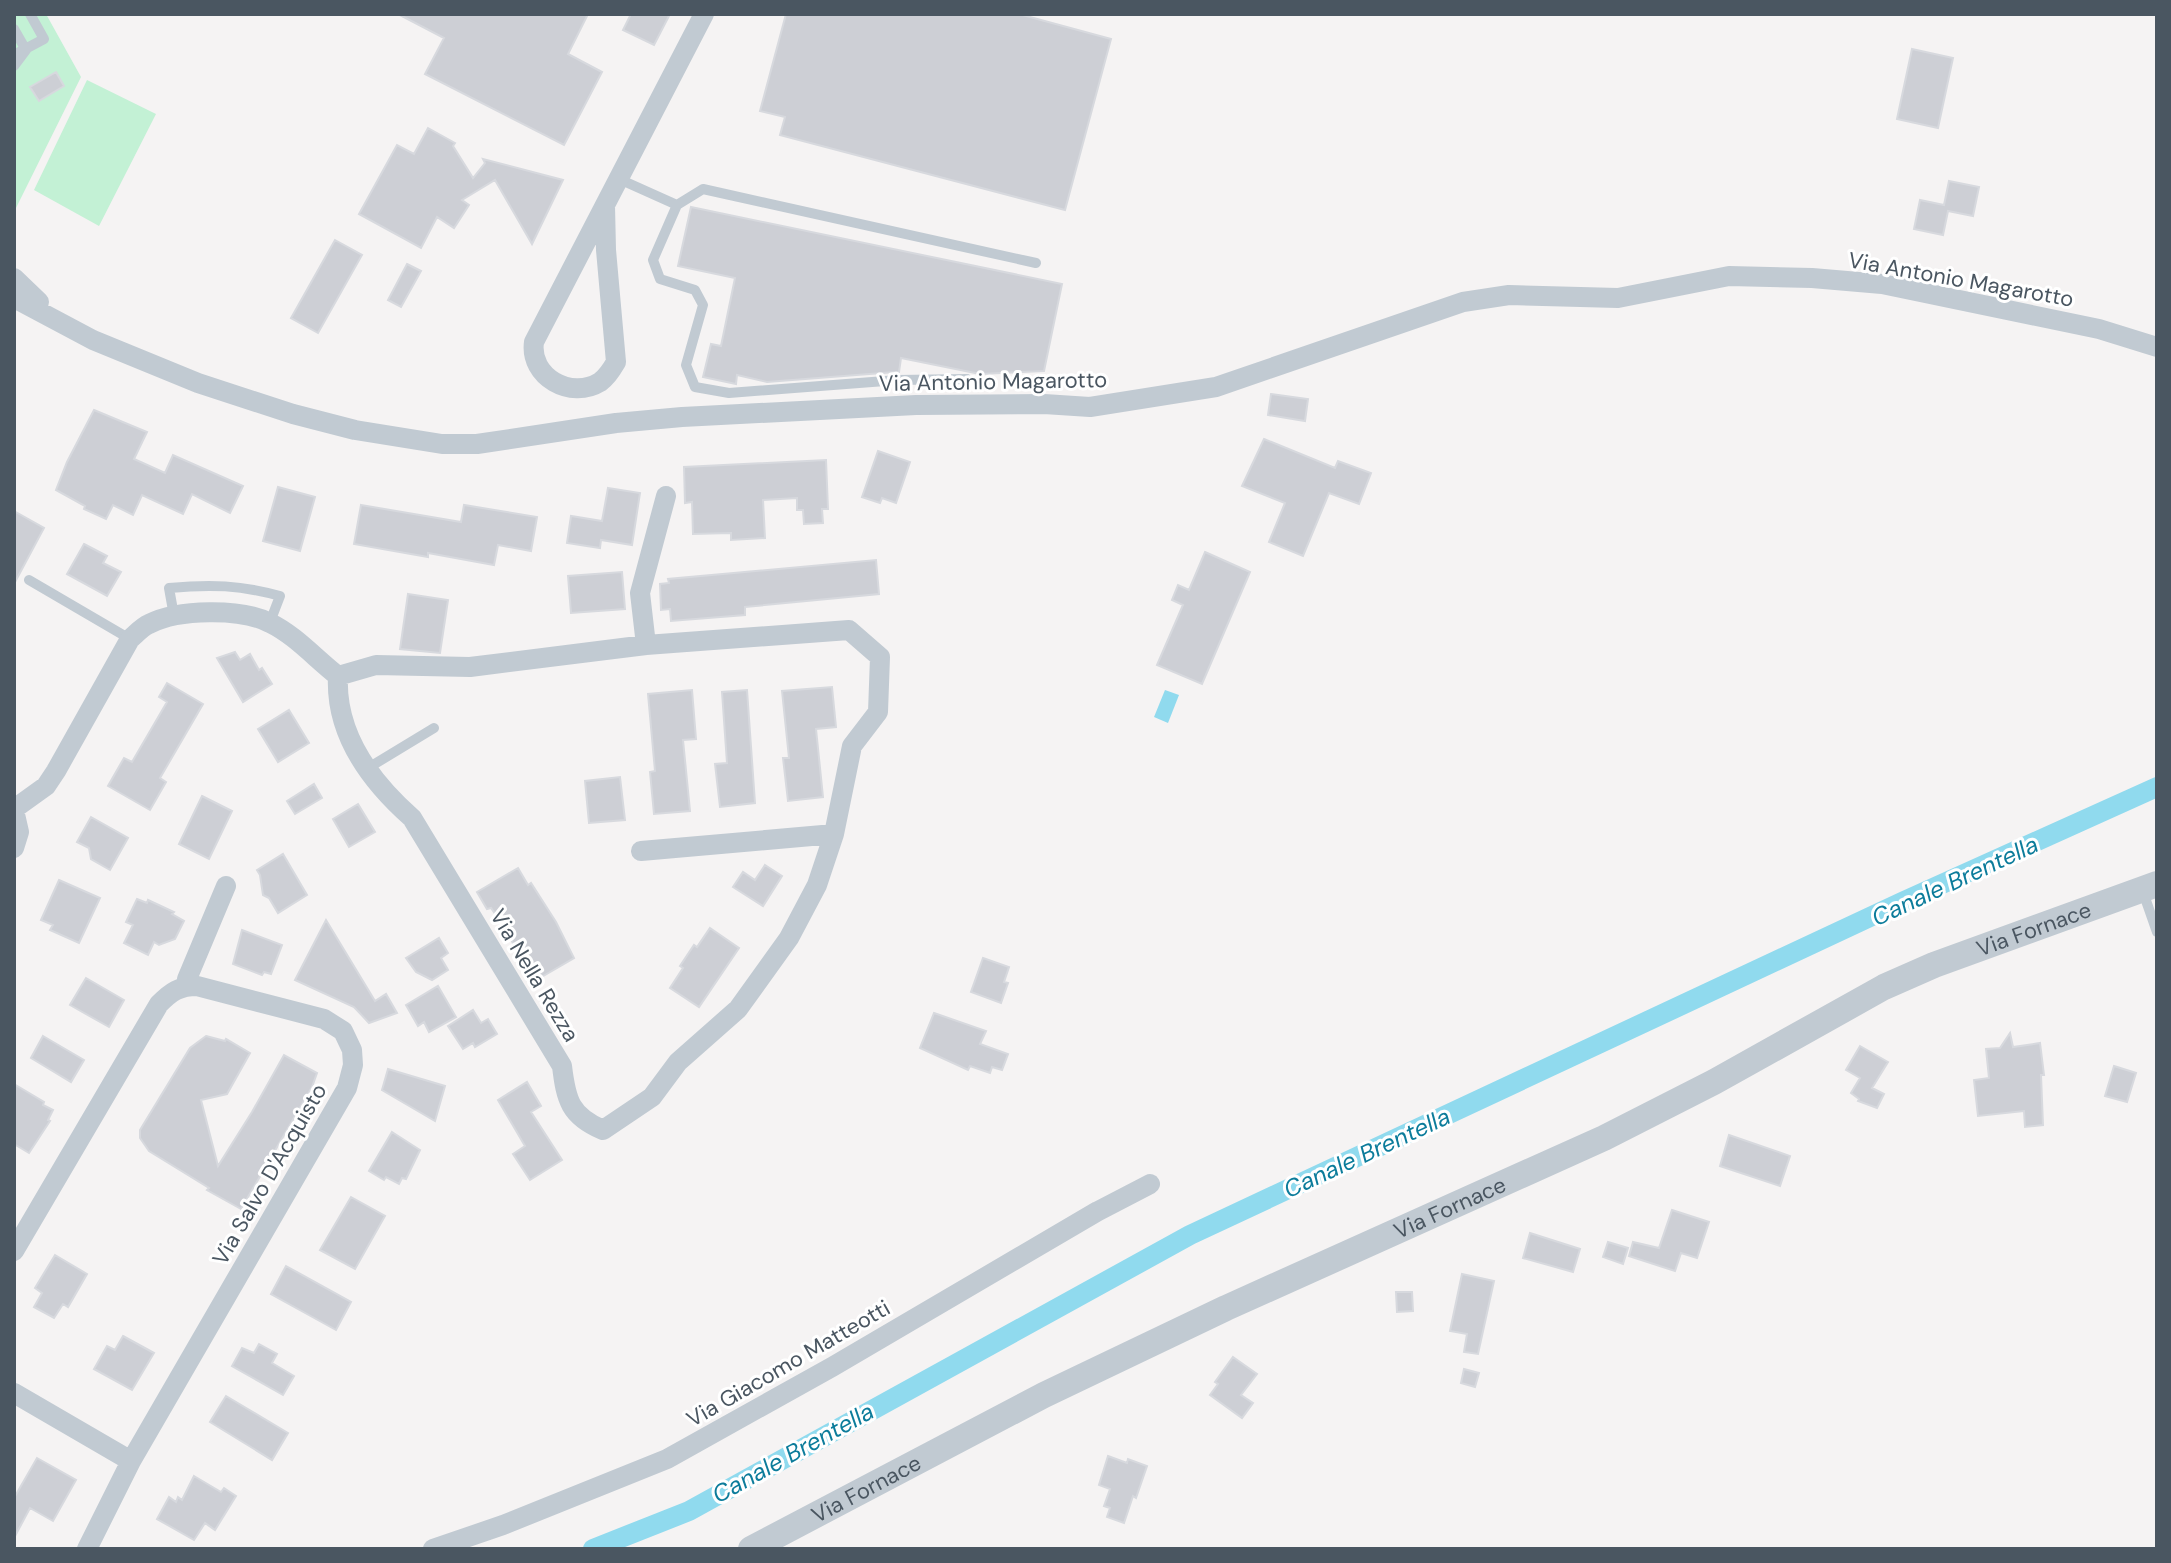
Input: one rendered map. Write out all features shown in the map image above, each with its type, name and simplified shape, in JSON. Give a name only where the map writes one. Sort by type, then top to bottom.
[{"type":"street","points":[[605,206],[616,362],[599,382],[585,387],[563,386],[538,368],[532,354],[534,342],[704,14]]},
{"type":"street","name":"Via Antonio Magarotto","points":[[14,298],[33,311],[159,369],[293,414],[355,430],[442,444],[477,444],[616,423],[682,417],[916,405],[1044,404],[1090,407],[1216,387],[1463,302],[1509,295],[1618,298],[1729,276],[1882,284],[2099,329],[2157,347]]},
{"type":"street","name":"Via Antonio Magarotto","points":[[14,278],[66,325]]},
{"type":"street","points":[[646,645],[640,593],[666,496]]},
{"type":"street","points":[[14,848],[19,832],[14,810],[46,786],[130,639],[147,624],[174,616],[231,613],[256,617],[270,622],[338,676]]},
{"type":"street","name":"Via Nella Rezza","points":[[849,630],[880,657],[878,712],[852,746],[834,834],[817,885],[789,938],[738,1009],[678,1062],[652,1097],[603,1130],[583,1121],[565,1094],[562,1066],[412,818],[384,794],[344,729],[337,696],[338,676],[376,665],[470,667],[646,645],[849,630]]},
{"type":"street","points":[[641,851],[834,834]]},
{"type":"street","points":[[14,1251],[159,1004],[170,993],[188,986],[187,979],[226,886]]},
{"type":"street","name":"Via Fornace","points":[[751,1549],[1044,1395],[1226,1308],[1604,1138],[1714,1082],[1884,987],[1947,960],[2150,887]]},
{"type":"street","name":"Via Salvo D'Acquisto","points":[[87,1549],[131,1461],[347,1088],[353,1065],[349,1041],[343,1031],[324,1019],[188,986]]},
{"type":"street","name":"Via Giacomo Matteotti","points":[[433,1549],[503,1525],[667,1459],[1150,1184]]},
{"type":"street","points":[[14,1393],[131,1461]]},
{"type":"lane","points":[[14,55],[44,39],[30,14]]},
{"type":"lane","points":[[14,29],[26,50],[14,66]]},
{"type":"lane","points":[[619,179],[677,205]]},
{"type":"lane","points":[[967,379],[898,380],[729,393],[695,387],[686,365],[703,305],[695,290],[660,279],[653,260],[677,205],[703,189],[1036,263]]},
{"type":"lane","points":[[29,580],[130,639]]},
{"type":"lane","points":[[174,616],[169,588],[212,584],[244,587],[280,596],[270,622]]},
{"type":"lane","points":[[368,768],[434,728]]},
{"type":"lane","points":[[2150,887],[2157,932]]},
{"type":"green space","points":[[14,14],[46,14],[81,77],[14,212]]},
{"type":"green space","points":[[87,80],[156,114],[99,226],[34,190]]},
{"type":"water","points":[[1165,690],[1179,695],[1168,723],[1154,717]]},
{"type":"building","points":[[398,14],[588,14],[568,54],[602,72],[564,145],[425,74],[444,38]]},
{"type":"building","points":[[631,14],[670,14],[654,45],[623,30]]},
{"type":"building","points":[[786,14],[1019,14],[1111,39],[1065,210],[780,135],[785,117],[760,111]]},
{"type":"building","points":[[1912,49],[1953,58],[1938,128],[1897,119]]},
{"type":"building","points":[[56,72],[64,86],[39,101],[30,87]]},
{"type":"building","points":[[428,128],[455,143],[453,146],[473,178],[485,163],[483,159],[563,180],[532,244],[495,180],[462,200],[469,205],[454,228],[437,217],[421,248],[359,214],[397,145],[414,154]]},
{"type":"building","points":[[1949,181],[1979,187],[1973,216],[1948,211],[1943,235],[1914,229],[1920,200],[1944,205]]},
{"type":"building","points":[[691,207],[1062,284],[1044,371],[980,374],[901,358],[899,372],[767,382],[737,375],[736,384],[703,377],[711,344],[721,346],[735,278],[678,266]]},
{"type":"building","points":[[335,240],[362,255],[318,333],[291,318]]},
{"type":"building","points":[[407,264],[421,271],[401,307],[388,300]]},
{"type":"building","points":[[1271,394],[1308,399],[1305,421],[1268,415]]},
{"type":"building","points":[[94,410],[147,432],[134,459],[165,473],[173,455],[243,486],[230,513],[192,494],[183,514],[142,495],[133,515],[113,505],[106,519],[56,490]]},
{"type":"building","points":[[1264,439],[1335,468],[1338,461],[1371,473],[1359,504],[1329,493],[1303,556],[1269,542],[1285,503],[1242,486]]},
{"type":"building","points":[[878,451],[910,462],[896,503],[882,498],[880,503],[862,497]]},
{"type":"building","points":[[826,460],[828,509],[822,509],[823,523],[804,524],[803,510],[797,510],[797,498],[763,500],[765,538],[731,540],[731,533],[693,534],[692,502],[685,503],[684,467]]},
{"type":"building","points":[[278,487],[315,497],[300,551],[263,541]]},
{"type":"building","points":[[608,488],[640,493],[632,545],[601,540],[600,548],[567,543],[571,516],[602,521]]},
{"type":"building","points":[[361,505],[461,522],[464,505],[537,517],[531,551],[498,545],[494,565],[354,544]]},
{"type":"building","points":[[14,511],[44,528],[14,584]]},
{"type":"building","points":[[84,544],[107,556],[103,563],[121,572],[107,596],[67,574]]},
{"type":"building","points":[[1205,552],[1250,572],[1202,684],[1157,665],[1183,605],[1172,600],[1178,585],[1189,590]]},
{"type":"building","points":[[876,560],[879,594],[745,607],[745,615],[671,621],[670,609],[661,610],[660,584],[669,583],[668,579]]},
{"type":"building","points":[[622,572],[625,609],[571,613],[568,576]]},
{"type":"building","points":[[408,594],[448,600],[440,653],[400,649]]},
{"type":"building","points":[[235,652],[240,660],[250,654],[272,684],[243,702],[217,658]]},
{"type":"building","points":[[167,683],[203,704],[160,778],[166,782],[150,810],[108,786],[124,758],[132,762],[167,702],[159,697]]},
{"type":"building","points":[[832,687],[836,727],[816,729],[823,797],[788,801],[783,758],[789,758],[782,691]]},
{"type":"building","points":[[692,690],[696,739],[683,740],[690,811],[654,814],[650,772],[655,771],[648,694]]},
{"type":"building","points":[[747,690],[755,803],[720,807],[715,764],[727,763],[722,692]]},
{"type":"building","points":[[289,710],[309,743],[278,762],[258,729]]},
{"type":"building","points":[[620,777],[625,820],[589,823],[585,781]]},
{"type":"building","points":[[314,784],[322,798],[295,814],[287,801]]},
{"type":"building","points":[[202,796],[232,811],[209,859],[179,844]]},
{"type":"building","points":[[358,804],[375,832],[349,847],[333,819]]},
{"type":"building","points":[[91,817],[128,838],[110,870],[91,859],[89,848],[77,842]]},
{"type":"building","points":[[283,854],[307,895],[278,913],[269,898],[263,895],[257,870]]},
{"type":"building","points":[[765,865],[782,876],[763,906],[733,887],[743,872],[755,880]]},
{"type":"building","points":[[518,868],[556,922],[574,958],[533,982],[502,924],[491,908],[487,909],[477,892]]},
{"type":"building","points":[[59,880],[100,898],[79,943],[50,930],[53,925],[41,920]]},
{"type":"building","points":[[137,899],[147,903],[148,900],[174,912],[172,914],[184,921],[175,939],[159,945],[154,942],[148,955],[124,943],[133,925],[126,922]]},
{"type":"building","points":[[326,920],[375,1001],[386,994],[397,1013],[369,1023],[354,1007],[295,980]]},
{"type":"building","points":[[710,928],[739,948],[699,1007],[670,988],[694,945],[697,947]]},
{"type":"building","points":[[242,930],[282,945],[271,974],[264,972],[262,975],[233,964]]},
{"type":"building","points":[[439,938],[448,953],[441,958],[448,970],[432,980],[416,972],[406,958]]},
{"type":"building","points":[[983,958],[1009,967],[1004,982],[1008,983],[1001,1003],[971,992]]},
{"type":"building","points":[[86,978],[124,1000],[109,1027],[70,1005]]},
{"type":"building","points":[[438,986],[456,1017],[429,1032],[424,1022],[418,1026],[406,1005]]},
{"type":"building","points":[[473,1010],[481,1023],[488,1019],[497,1034],[475,1047],[473,1043],[463,1049],[448,1026]]},
{"type":"building","points":[[934,1013],[986,1031],[980,1044],[1008,1054],[1002,1070],[992,1067],[990,1073],[970,1066],[968,1070],[920,1048]]},
{"type":"building","points":[[2010,1033],[2013,1047],[2040,1043],[2044,1075],[2041,1075],[2043,1125],[2025,1127],[2024,1111],[1978,1116],[1974,1080],[1989,1078],[1986,1049],[2000,1048]]},
{"type":"building","points":[[43,1036],[84,1060],[71,1082],[31,1058]]},
{"type":"building","points":[[206,1036],[226,1039],[250,1053],[227,1094],[201,1100],[218,1166],[284,1055],[317,1073],[312,1087],[241,1209],[149,1151],[140,1138],[140,1130],[190,1048]]},
{"type":"building","points":[[1860,1046],[1888,1062],[1872,1088],[1884,1094],[1877,1108],[1858,1101],[1851,1093],[1860,1078],[1846,1070]]},
{"type":"building","points":[[2114,1066],[2136,1073],[2127,1102],[2105,1096]]},
{"type":"building","points":[[388,1069],[445,1086],[435,1121],[382,1090]]},
{"type":"building","points":[[527,1082],[541,1106],[531,1112],[562,1160],[530,1180],[513,1154],[525,1146],[498,1100]]},
{"type":"building","points":[[14,1084],[53,1110],[50,1121],[29,1153],[14,1144]]},
{"type":"building","points":[[392,1132],[420,1150],[406,1179],[402,1178],[399,1184],[369,1171]]},
{"type":"building","points":[[1729,1135],[1790,1156],[1780,1186],[1720,1166]]},
{"type":"building","points":[[351,1197],[385,1216],[355,1269],[320,1250]]},
{"type":"building","points":[[1672,1210],[1709,1222],[1697,1258],[1681,1253],[1675,1271],[1629,1256],[1633,1242],[1659,1248]]},
{"type":"building","points":[[1530,1233],[1580,1249],[1573,1272],[1523,1258]]},
{"type":"building","points":[[1608,1242],[1628,1248],[1623,1264],[1603,1257]]},
{"type":"building","points":[[55,1255],[87,1274],[68,1307],[63,1304],[54,1318],[34,1307],[42,1293],[35,1288]]},
{"type":"building","points":[[286,1266],[351,1302],[336,1330],[271,1294]]},
{"type":"building","points":[[1462,1274],[1494,1281],[1478,1354],[1464,1352],[1467,1334],[1450,1331]]},
{"type":"building","points":[[1396,1292],[1412,1292],[1413,1311],[1397,1312]]},
{"type":"building","points":[[123,1336],[154,1353],[132,1390],[94,1369],[107,1346],[115,1350]]},
{"type":"building","points":[[259,1344],[277,1354],[272,1363],[294,1376],[283,1395],[232,1366],[242,1348],[254,1353]]},
{"type":"building","points":[[1233,1357],[1257,1374],[1241,1395],[1253,1403],[1242,1418],[1210,1395],[1218,1384],[1215,1382]]},
{"type":"building","points":[[1464,1369],[1479,1373],[1475,1387],[1461,1383]]},
{"type":"building","points":[[226,1396],[288,1433],[272,1460],[210,1422]]},
{"type":"building","points":[[1108,1456],[1147,1466],[1124,1523],[1107,1517],[1110,1508],[1104,1506],[1110,1489],[1099,1485]]},
{"type":"building","points":[[37,1458],[76,1480],[53,1521],[30,1508],[14,1538],[14,1498]]},
{"type":"building","points":[[194,1476],[221,1492],[224,1488],[236,1496],[215,1530],[205,1523],[194,1540],[157,1519],[169,1497],[176,1502],[178,1497],[182,1500]]},
{"type":"waterway","name":"Canale Brentella","points":[[593,1549],[689,1511],[1190,1235],[1902,902],[2157,787]]}]
